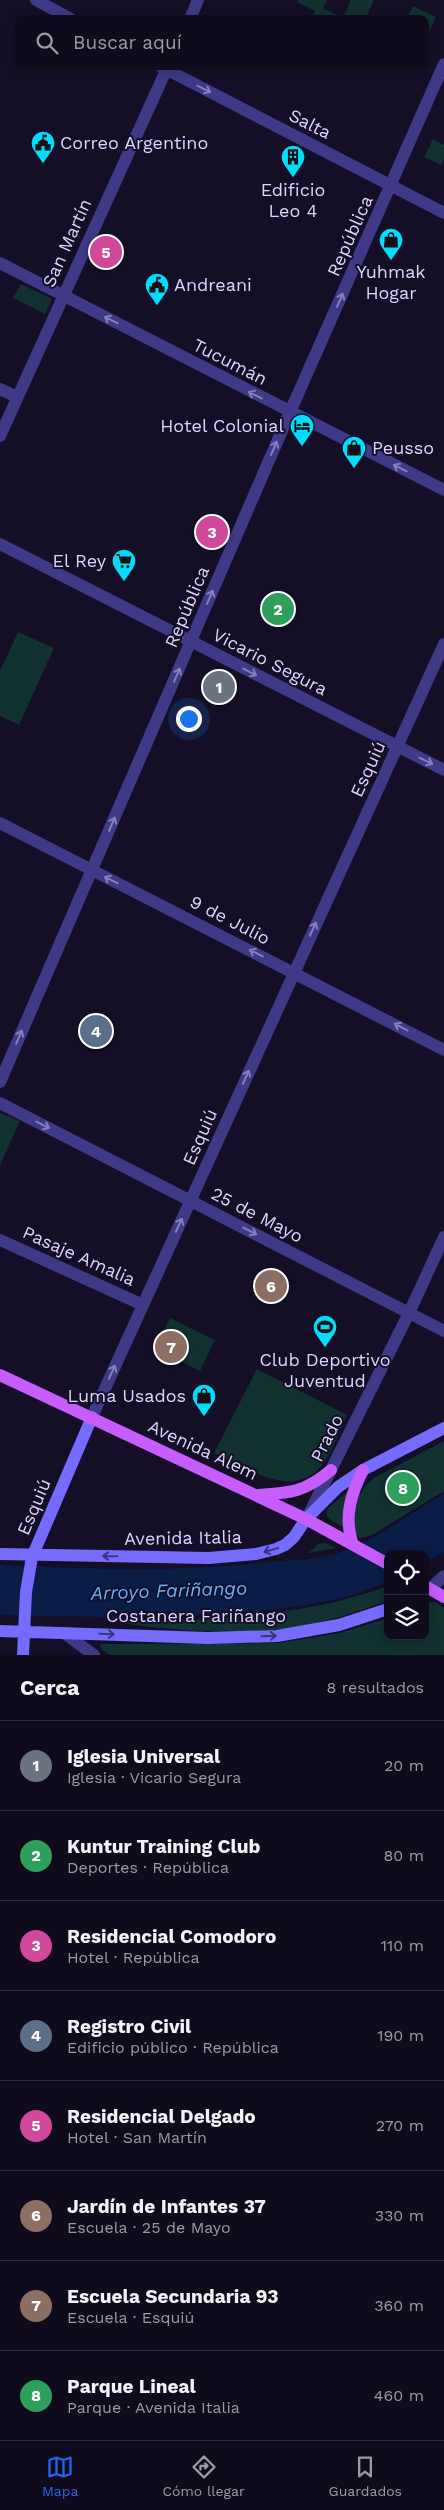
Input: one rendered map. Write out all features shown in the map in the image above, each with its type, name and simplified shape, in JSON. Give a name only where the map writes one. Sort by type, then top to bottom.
[{"type":"main road","name":"Avenida Alem","points":[[0,1375],[257,1495],[352,1542],[384,1562]]},
{"type":"main road","points":[[257,1495],[303,1490],[315,1484],[331,1470]]},
{"type":"main road","points":[[352,1542],[348,1529],[347,1514],[353,1493],[363,1470]]},
{"type":"main road","points":[[429,1589],[444,1597]]},
{"type":"street","points":[[36,0],[64,15]]},
{"type":"street","points":[[192,15],[198,0]]},
{"type":"street","name":"República","points":[[0,1082],[290,412],[444,64]]},
{"type":"street","name":"San Martín","points":[[0,436],[164,70]]},
{"type":"street","name":"Salta","points":[[171,70],[444,213]]},
{"type":"street","name":"Tucumán","points":[[0,263],[444,490]]},
{"type":"street","points":[[0,389],[17,398]]},
{"type":"street","name":"Vicario Segura","points":[[0,544],[444,770]]},
{"type":"street","name":"Esquiú","points":[[23,1655],[23,1618],[31,1561],[92,1417],[444,644]]},
{"type":"street","name":"9 de Julio","points":[[0,823],[294,971],[444,1050]]},
{"type":"street","name":"25 de Mayo","points":[[0,1103],[444,1331]]},
{"type":"street","name":"Prado","points":[[306,1519],[409,1313],[444,1238]]},
{"type":"street","name":"Pasaje Amalia","points":[[0,1240],[143,1305]]},
{"type":"street","name":"Avenida Italia","points":[[0,1554],[31,1561],[209,1558],[256,1554],[285,1545],[306,1519],[338,1487],[363,1470],[444,1428]]},
{"type":"street","points":[[429,1587],[444,1576]]},
{"type":"street","name":"Costanera Fariñango","points":[[0,1631],[208,1638],[277,1636],[339,1625],[384,1610]]},
{"type":"street","points":[[64,1633],[94,1655]]},
{"type":"green space","points":[[298,0],[327,0],[323,8],[337,15],[313,15],[315,11],[297,2]]},
{"type":"green space","points":[[351,0],[374,0],[367,15],[344,15]]},
{"type":"green space","points":[[413,6],[436,17],[429,33],[429,15],[409,15]]},
{"type":"green space","points":[[433,139],[444,145],[444,159],[441,165],[424,157]]},
{"type":"green space","points":[[21,284],[52,299],[45,314],[13,298]]},
{"type":"green space","points":[[18,632],[54,648],[19,725],[0,716],[0,671]]},
{"type":"green space","points":[[0,1113],[20,1121],[0,1165]]},
{"type":"green space","points":[[170,1318],[215,1340],[200,1371],[155,1348]]},
{"type":"green space","points":[[257,1369],[347,1415],[325,1461],[314,1473],[301,1480],[272,1479],[257,1474],[214,1453]]},
{"type":"green space","points":[[444,1441],[444,1491],[372,1535],[360,1538],[355,1534],[354,1518],[356,1503],[368,1484],[374,1478]]},
{"type":"green space","points":[[348,1491],[343,1527],[329,1519],[326,1513],[328,1508]]},
{"type":"green space","points":[[325,1543],[337,1548],[309,1553],[318,1544]]},
{"type":"green space","points":[[384,1587],[384,1602],[325,1621],[285,1629],[215,1631],[166,1629],[125,1623],[258,1615],[324,1604]]},
{"type":"green space","points":[[435,1602],[444,1608],[444,1655],[110,1655],[101,1649],[100,1644],[279,1643],[340,1633],[384,1619],[384,1640],[429,1640],[429,1603]]},
{"type":"water","name":"Arroyo Fariñango","points":[[444,1493],[444,1552],[429,1560],[429,1550],[384,1550],[384,1583],[359,1593],[313,1604],[233,1613],[133,1617],[0,1615],[0,1565],[101,1569],[169,1569],[304,1559],[322,1557],[352,1548],[393,1526]]},
{"type":"place","name":"Correo Argentino","points":[[43,164]]},
{"type":"place","name":"Edificio Leo 4","points":[[293,178]]},
{"type":"place","name":"Residencial Delgado","points":[[106,252]]},
{"type":"place","name":"Yuhmak Hogar","points":[[391,261]]},
{"type":"place","name":"Andreani","points":[[157,306]]},
{"type":"place","name":"Hotel Colonial","points":[[302,447]]},
{"type":"place","name":"Peusso","points":[[354,469]]},
{"type":"place","name":"Residencial Comodoro","points":[[212,532]]},
{"type":"place","name":"El Rey","points":[[124,582]]},
{"type":"place","name":"Kuntur Training Club","points":[[278,609]]},
{"type":"place","name":"Iglesia Universal","points":[[219,687]]},
{"type":"place","name":"Registro Civil","points":[[96,1031]]},
{"type":"place","name":"Jardín de Infantes 37","points":[[271,1286]]},
{"type":"place","name":"Escuela Secundaria 93","points":[[171,1347]]},
{"type":"place","name":"Club Deportivo Juventud","points":[[325,1348]]},
{"type":"place","name":"Luma Usados","points":[[204,1417]]},
{"type":"place","name":"Parque Lineal","points":[[403,1488]]}]
